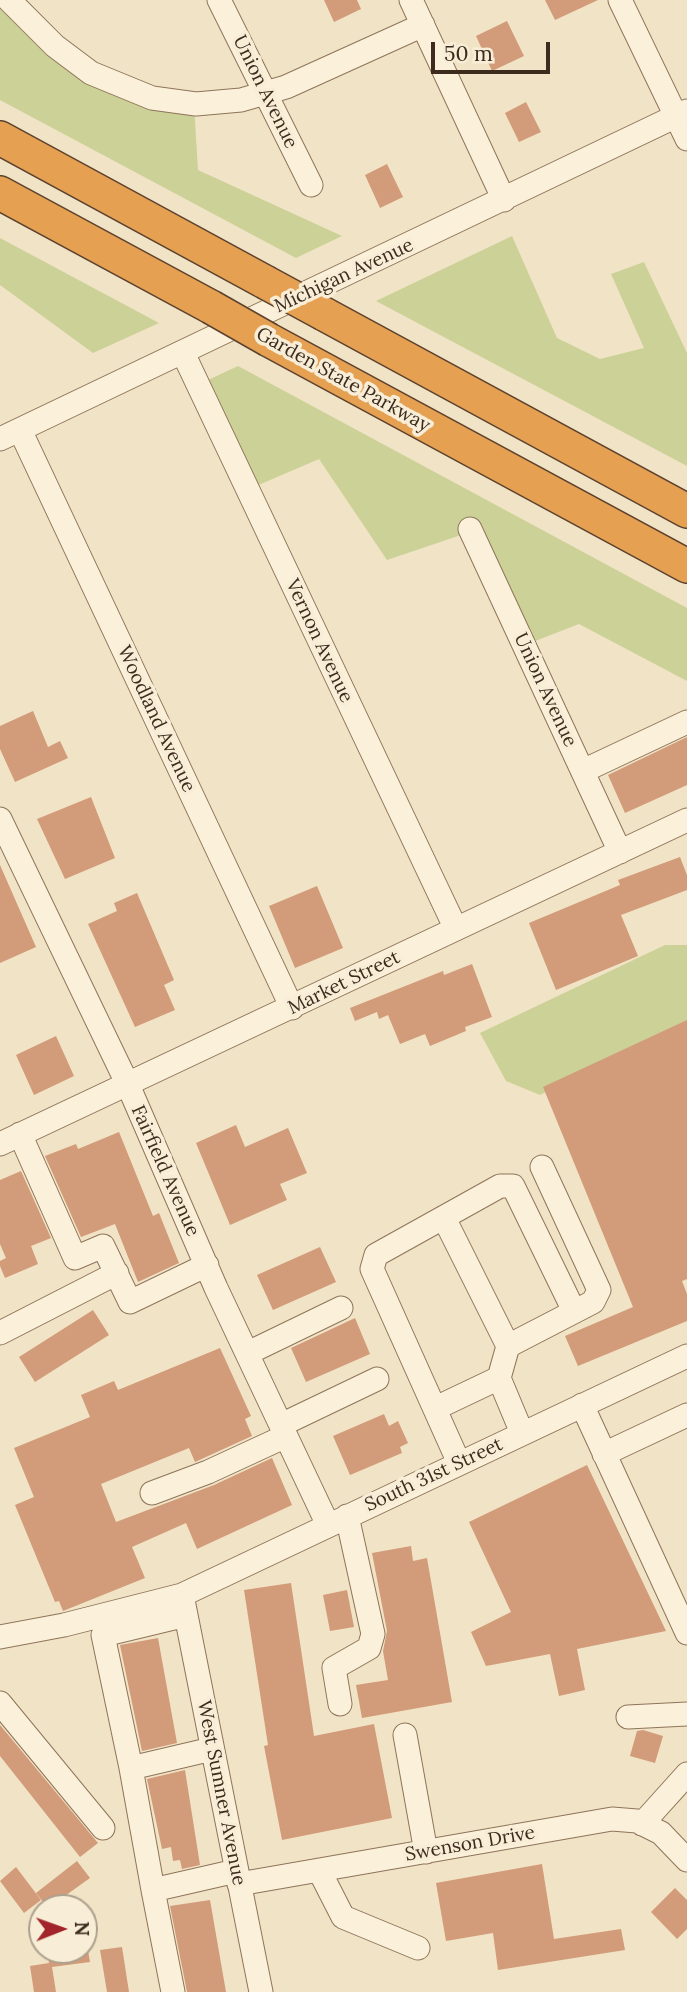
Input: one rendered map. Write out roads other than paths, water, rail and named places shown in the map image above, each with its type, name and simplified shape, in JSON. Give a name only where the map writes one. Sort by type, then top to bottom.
[{"type":"highway","points":[[0,138],[687,510]]},
{"type":"highway","name":"Garden State Parkway","points":[[0,193],[687,566]]},
{"type":"street","points":[[9,0],[72,60],[131,92],[196,104],[241,100],[266,93],[423,25]]},
{"type":"street","name":"Union Avenue","points":[[219,0],[311,185]]},
{"type":"street","points":[[411,0],[503,201]]},
{"type":"street","points":[[620,0],[682,114],[687,139]]},
{"type":"street","name":"Michigan Avenue","points":[[10,434],[682,114]]},
{"type":"street","name":"Vernon Avenue","points":[[183,353],[456,929]]},
{"type":"street","name":"Woodland Avenue","points":[[10,434],[292,1008]]},
{"type":"street","name":"Union Avenue","points":[[470,529],[620,852]]},
{"type":"street","points":[[583,771],[687,722]]},
{"type":"street","name":"Fairfield Avenue","points":[[0,819],[128,1085],[206,1265],[284,1430],[338,1520],[373,1634],[369,1648],[334,1668],[340,1704]]},
{"type":"street","name":"Market Street","points":[[10,1139],[687,820]]},
{"type":"street","points":[[10,1139],[75,1258],[103,1246],[130,1302],[206,1265]]},
{"type":"street","points":[[508,1346],[593,1301],[599,1290],[542,1167]]},
{"type":"street","points":[[459,1463],[372,1269],[376,1255],[500,1186],[513,1186],[574,1311]]},
{"type":"street","points":[[444,1217],[508,1346],[499,1378],[522,1433]]},
{"type":"street","points":[[0,1333],[117,1273]]},
{"type":"street","points":[[248,1353],[341,1308]]},
{"type":"street","name":"South 31st Street","points":[[184,1605],[338,1520],[687,1356]]},
{"type":"street","points":[[436,1408],[499,1378]]},
{"type":"street","points":[[152,1493],[208,1472],[377,1379]]},
{"type":"street","points":[[582,1405],[687,1633]]},
{"type":"street","points":[[604,1454],[687,1415]]},
{"type":"street","points":[[0,1637],[184,1605]]},
{"type":"street","points":[[173,1992],[103,1635],[184,1605]]},
{"type":"street","name":"West Sumner Avenue","points":[[184,1605],[261,1992]]},
{"type":"street","points":[[0,1703],[103,1828]]},
{"type":"street","points":[[628,1717],[687,1714]]},
{"type":"street","points":[[405,1735],[426,1852]]},
{"type":"street","points":[[131,1768],[212,1749]]},
{"type":"street","points":[[642,1824],[687,1774]]},
{"type":"street","name":"Swenson Drive","points":[[153,1890],[238,1877],[319,1870],[612,1819],[642,1824],[661,1833],[687,1860]]},
{"type":"street","points":[[319,1870],[343,1917],[418,1948]]}]
